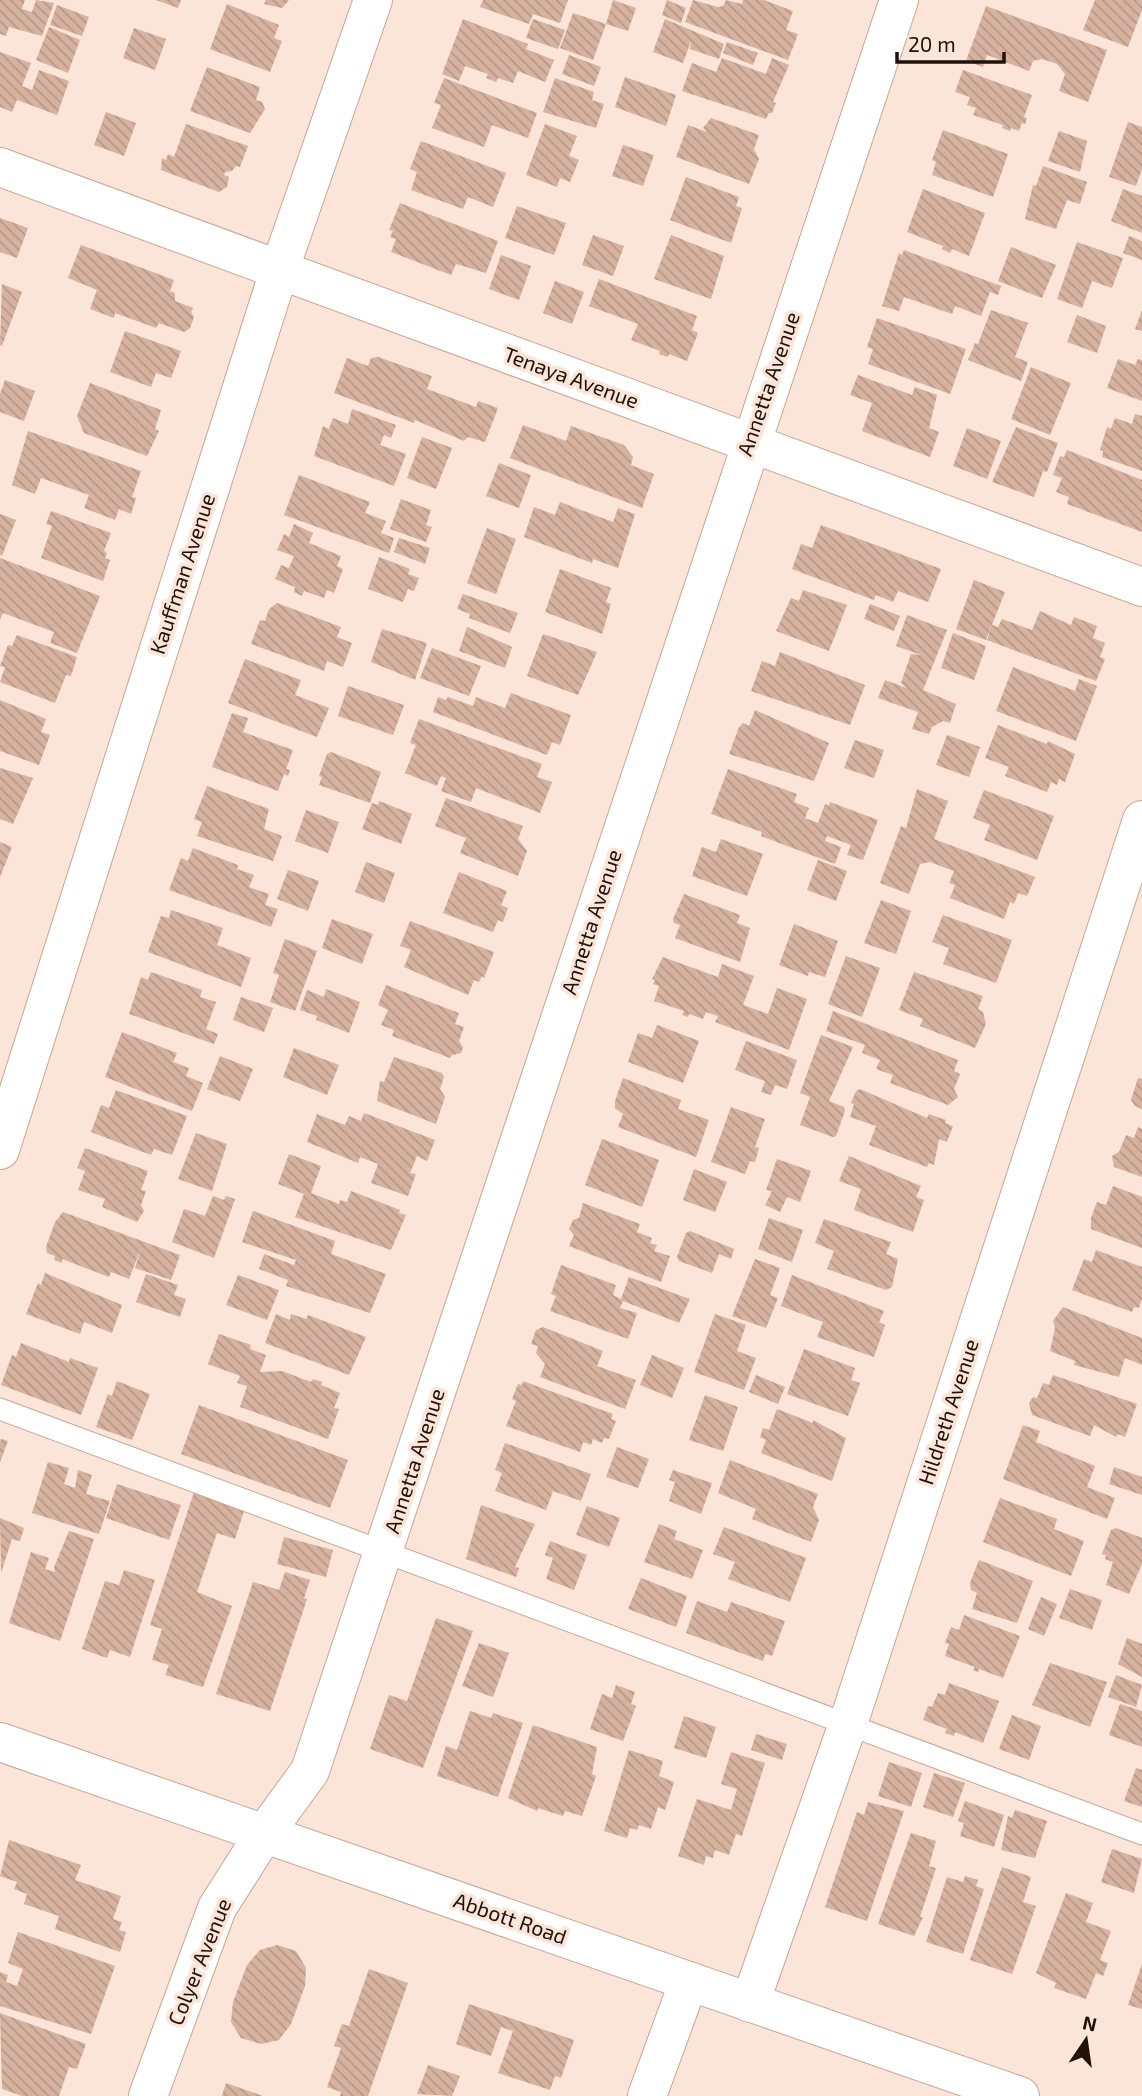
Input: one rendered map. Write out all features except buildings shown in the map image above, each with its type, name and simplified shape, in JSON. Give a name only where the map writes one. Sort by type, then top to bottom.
[{"type":"street","name":"Kauffman Avenue","points":[[0,1150],[279,271],[373,0]]},
{"type":"street","name":"Annetta Avenue","points":[[264,1834],[310,1771],[385,1553],[749,444],[899,0]]},
{"type":"street","name":"Tenaya Avenue","points":[[0,167],[1142,587]]},
{"type":"street","name":"Hildreth Avenue","points":[[750,2003],[848,1724],[1142,820]]},
{"type":"street","name":"Abbott Road","points":[[0,1742],[1020,2096]]},
{"type":"street","name":"Colyer Avenue","points":[[148,2096],[217,1908],[264,1834]]},
{"type":"street","points":[[647,2096],[689,1981]]},
{"type":"lane","points":[[0,1409],[1142,1834]]}]
